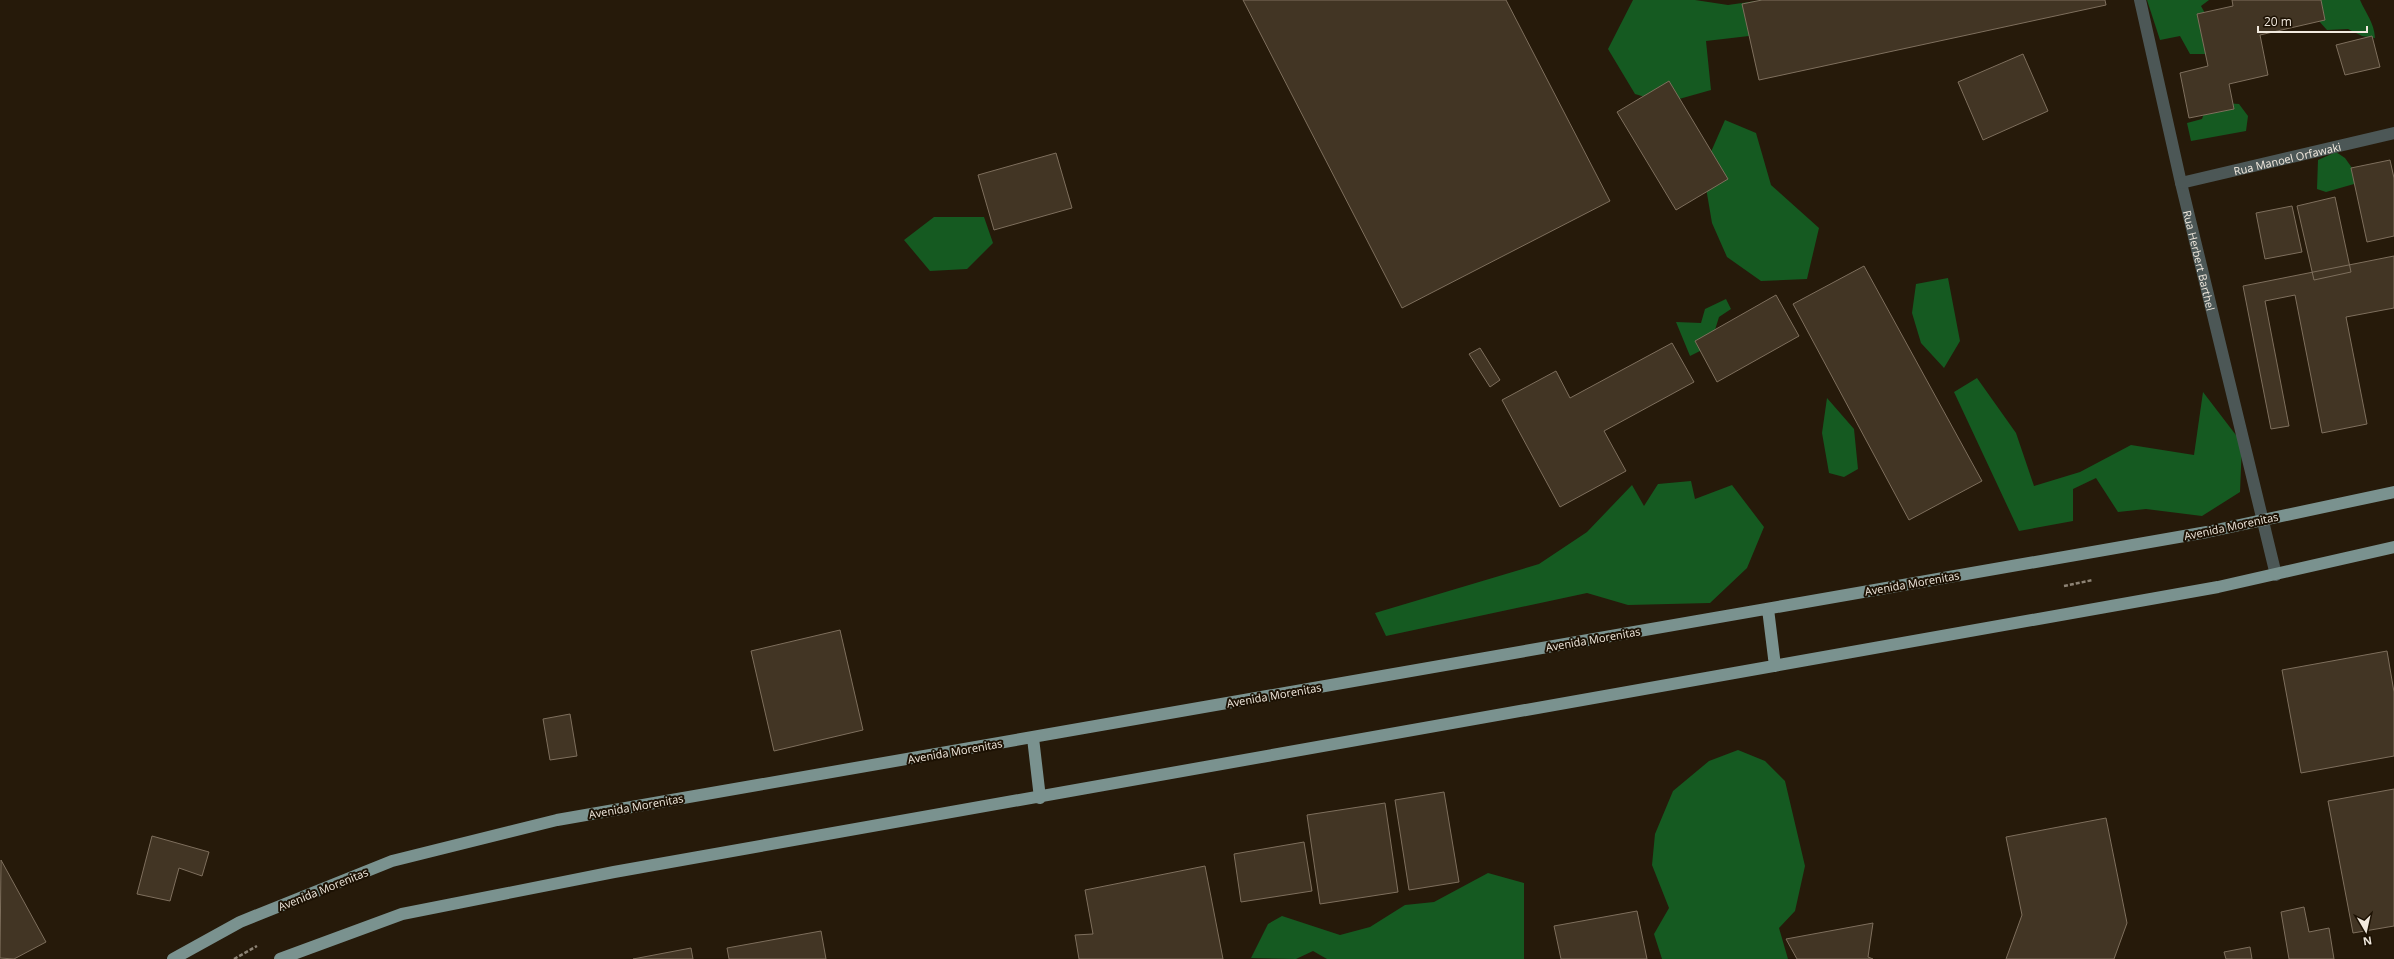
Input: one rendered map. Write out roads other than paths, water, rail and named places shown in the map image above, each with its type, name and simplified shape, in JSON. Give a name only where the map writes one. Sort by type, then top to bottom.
[{"type":"main road","name":"Avenida Morenitas","points":[[173,959],[240,922],[392,861],[557,820],[2206,532],[2394,492]]},
{"type":"main road","points":[[280,959],[402,914],[614,872],[1040,798],[2276,575],[2394,547]]},
{"type":"main road","points":[[1768,608],[1775,666]]},
{"type":"main road","points":[[1033,738],[1040,798]]},
{"type":"street","name":"Rua Herbert Barthel","points":[[2140,0],[2181,182],[2264,519],[2276,575]]},
{"type":"street","name":"Rua Manoel Orfawaki","points":[[2181,182],[2394,133]]}]
